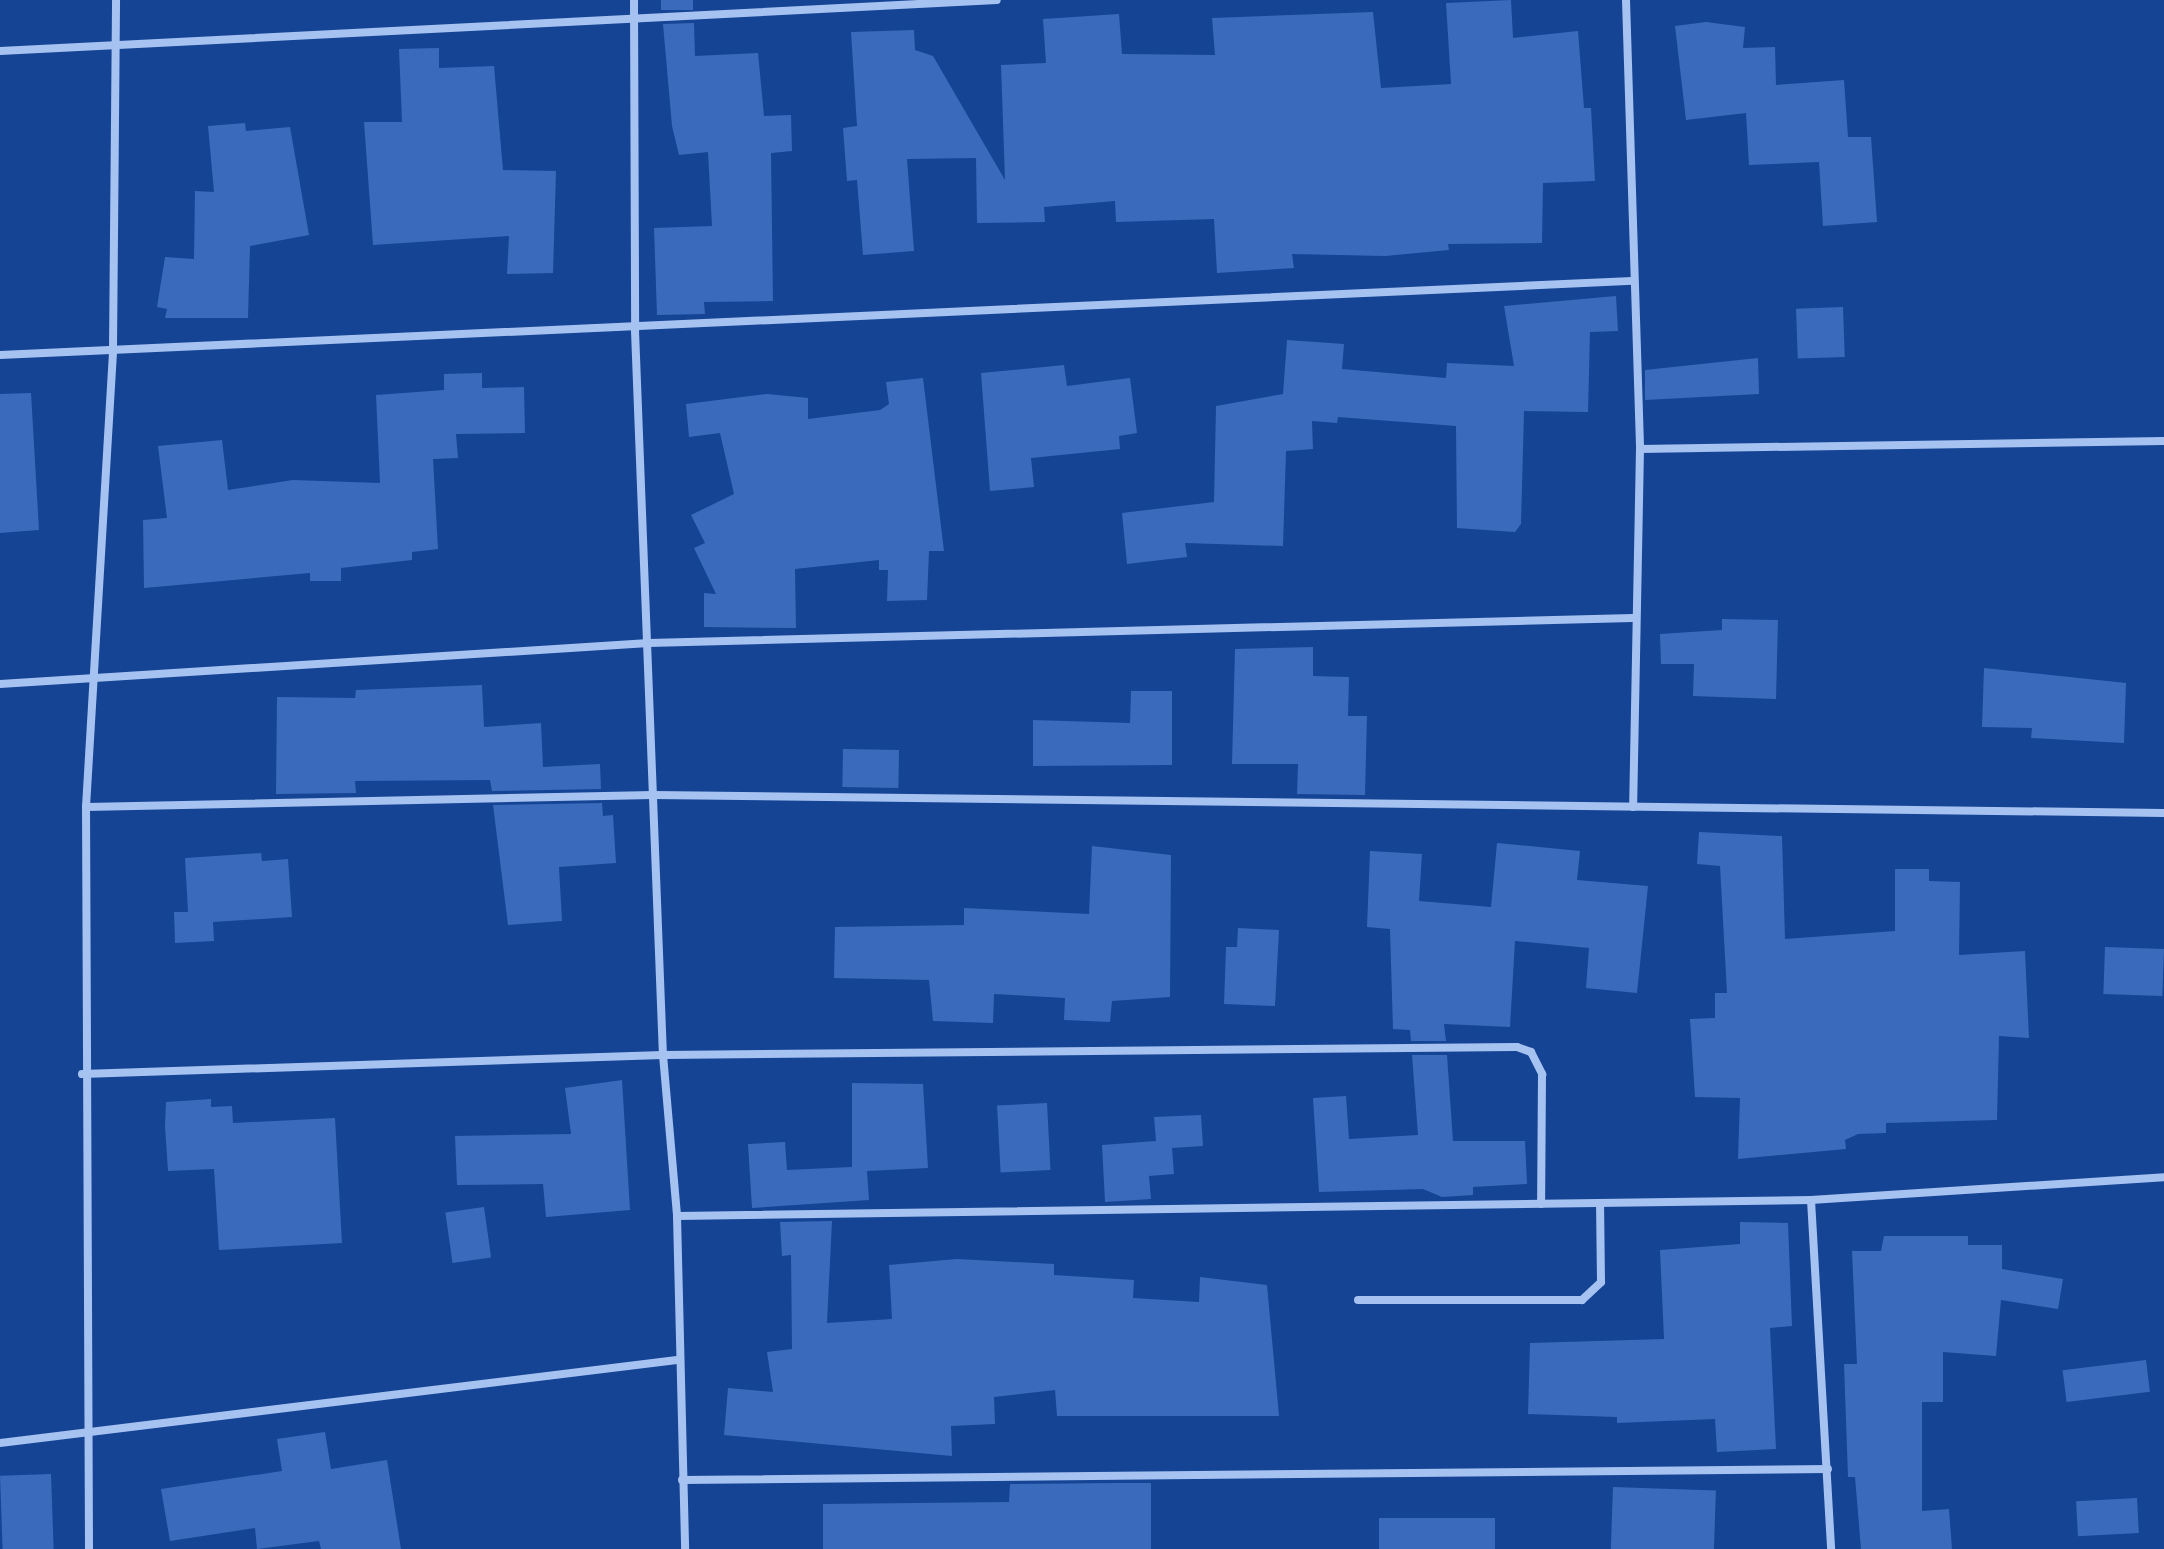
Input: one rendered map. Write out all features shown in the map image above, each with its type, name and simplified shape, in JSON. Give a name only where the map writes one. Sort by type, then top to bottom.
[{"type":"street","points":[[89,1549],[82,1074],[86,807],[98,683],[113,349],[116,0]]},
{"type":"street","points":[[634,0],[635,331],[663,1055],[677,1216],[677,1360],[685,1549]]},
{"type":"street","points":[[0,51],[997,0]]},
{"type":"street","points":[[1626,0],[1632,281],[1640,449],[1633,618],[1633,807]]},
{"type":"street","points":[[0,355],[635,331],[1632,281]]},
{"type":"street","points":[[1640,449],[2164,441]]},
{"type":"street","points":[[0,684],[98,683],[649,643],[1633,618]]},
{"type":"street","points":[[86,807],[653,795],[2164,813]]},
{"type":"street","points":[[82,1074],[663,1055],[1517,1047],[1531,1052],[1542,1074],[1541,1204]]},
{"type":"street","points":[[677,1216],[1811,1200],[2164,1177]]},
{"type":"street","points":[[1811,1200],[1831,1549]]},
{"type":"street","points":[[1358,1300],[1582,1300],[1601,1282],[1600,1205]]},
{"type":"street","points":[[0,1443],[87,1429],[677,1360]]},
{"type":"street","points":[[682,1480],[1828,1469]]},
{"type":"building","points":[[661,0],[693,0],[693,10],[661,10]]},
{"type":"building","points":[[1511,0],[1513,38],[1578,31],[1584,108],[1591,108],[1595,181],[1543,183],[1542,243],[1448,244],[1449,250],[1385,256],[1292,254],[1294,268],[1217,273],[1214,219],[1116,222],[1115,201],[1044,207],[1045,222],[977,223],[976,158],[907,159],[914,251],[863,255],[857,180],[847,181],[843,128],[857,126],[851,32],[914,30],[915,50],[933,56],[1005,180],[1001,65],[1046,63],[1043,19],[1119,14],[1122,54],[1215,55],[1212,18],[1373,12],[1381,88],[1451,84],[1446,3]]},
{"type":"building","points":[[1706,22],[1745,27],[1743,48],[1775,47],[1776,85],[1844,80],[1848,137],[1871,137],[1877,222],[1823,226],[1819,162],[1749,165],[1746,113],[1686,120],[1675,26]]},
{"type":"building","points":[[694,23],[695,56],[758,53],[764,116],[791,115],[792,151],[771,153],[773,301],[704,302],[705,314],[657,315],[654,228],[712,226],[708,152],[679,155],[672,126],[663,24]]},
{"type":"building","points":[[439,48],[439,68],[494,66],[503,170],[556,171],[553,273],[507,274],[509,236],[373,245],[364,122],[402,122],[399,49]]},
{"type":"building","points":[[245,123],[246,131],[290,127],[309,235],[250,246],[248,318],[165,318],[167,309],[157,307],[165,257],[194,259],[195,191],[214,192],[208,126]]},
{"type":"building","points":[[1616,296],[1618,331],[1590,332],[1588,412],[1524,411],[1521,524],[1515,532],[1457,528],[1456,426],[1338,417],[1337,423],[1312,421],[1313,449],[1286,451],[1283,546],[1185,543],[1187,557],[1127,564],[1122,513],[1214,502],[1216,406],[1283,394],[1287,340],[1344,344],[1342,369],[1446,378],[1447,363],[1514,366],[1504,306]]},
{"type":"building","points":[[1843,307],[1845,357],[1798,359],[1796,309]]},
{"type":"building","points":[[1758,358],[1759,394],[1645,400],[1645,370]]},
{"type":"building","points":[[1064,365],[1067,386],[1130,378],[1137,433],[1119,436],[1120,449],[1031,458],[1034,487],[990,491],[981,373]]},
{"type":"building","points":[[482,373],[482,388],[524,387],[525,433],[456,434],[458,458],[433,459],[438,549],[412,552],[412,560],[341,568],[341,581],[310,581],[310,573],[144,588],[143,520],[167,518],[158,446],[222,440],[228,490],[293,480],[380,483],[376,395],[444,390],[444,374]]},
{"type":"building","points":[[923,378],[944,551],[929,551],[927,600],[887,601],[888,570],[879,570],[879,560],[795,569],[796,628],[704,627],[704,593],[716,594],[694,548],[705,543],[691,515],[734,494],[720,433],[689,437],[686,404],[767,394],[808,398],[808,419],[880,410],[889,404],[886,382]]},
{"type":"building","points":[[31,393],[39,530],[0,533],[0,394]]},
{"type":"building","points":[[1722,619],[1778,620],[1776,699],[1693,696],[1694,664],[1661,664],[1660,634],[1722,630]]},
{"type":"building","points":[[1313,647],[1313,676],[1349,677],[1348,716],[1367,716],[1365,795],[1297,794],[1298,764],[1232,764],[1235,649]]},
{"type":"building","points":[[1984,668],[2126,683],[2124,743],[2031,738],[2032,728],[1982,727]]},
{"type":"building","points":[[482,685],[484,727],[541,723],[543,767],[600,764],[601,789],[492,791],[490,780],[355,781],[356,793],[276,794],[277,697],[355,698],[356,690]]},
{"type":"building","points":[[1131,691],[1172,691],[1172,765],[1033,766],[1033,720],[1130,723]]},
{"type":"building","points":[[843,749],[899,750],[898,788],[842,787]]},
{"type":"building","points":[[602,803],[603,816],[613,815],[616,863],[559,867],[562,921],[508,925],[493,805]]},
{"type":"building","points":[[1699,832],[1782,836],[1785,939],[1895,931],[1895,869],[1929,869],[1929,881],[1960,882],[1959,955],[2025,951],[2029,1038],[1999,1036],[1997,1120],[1886,1123],[1886,1133],[1858,1134],[1845,1140],[1846,1149],[1738,1159],[1740,1098],[1695,1097],[1690,1019],[1715,1018],[1715,993],[1727,993],[1720,866],[1697,864]]},
{"type":"building","points":[[1497,843],[1580,851],[1577,880],[1648,886],[1637,993],[1586,988],[1589,948],[1515,941],[1510,1027],[1444,1024],[1446,1041],[1411,1041],[1410,1030],[1393,1029],[1390,929],[1367,927],[1370,851],[1422,854],[1419,901],[1491,907]]},
{"type":"building","points":[[1092,846],[1171,855],[1170,997],[1112,1001],[1110,1022],[1064,1020],[1065,998],[994,994],[993,1023],[933,1021],[929,980],[834,978],[835,927],[964,925],[964,908],[1089,914]]},
{"type":"building","points":[[261,853],[262,861],[288,859],[292,917],[213,922],[214,941],[175,943],[174,912],[188,912],[185,858]]},
{"type":"building","points":[[1238,928],[1279,930],[1275,1006],[1224,1004],[1226,947],[1237,947]]},
{"type":"building","points":[[2105,947],[2164,949],[2162,996],[2103,994]]},
{"type":"building","points":[[1412,1055],[1447,1055],[1453,1141],[1525,1141],[1527,1184],[1473,1187],[1473,1195],[1442,1197],[1423,1189],[1319,1192],[1313,1098],[1346,1096],[1349,1139],[1418,1135]]},
{"type":"building","points":[[622,1080],[630,1210],[546,1217],[543,1184],[457,1185],[455,1136],[571,1134],[565,1088]]},
{"type":"building","points":[[852,1083],[923,1084],[928,1168],[867,1171],[869,1200],[752,1208],[748,1144],[785,1142],[787,1170],[852,1167]]},
{"type":"building","points":[[211,1099],[211,1107],[232,1106],[233,1123],[335,1118],[342,1243],[219,1250],[214,1169],[168,1171],[165,1126],[166,1102]]},
{"type":"building","points":[[1047,1103],[1051,1170],[1001,1173],[997,1106]]},
{"type":"building","points":[[1201,1115],[1203,1146],[1172,1148],[1174,1174],[1149,1176],[1151,1199],[1105,1202],[1102,1145],[1156,1141],[1154,1117]]},
{"type":"building","points":[[484,1207],[491,1258],[452,1263],[445,1212]]},
{"type":"building","points":[[832,1221],[827,1323],[892,1319],[889,1265],[957,1259],[1054,1264],[1054,1275],[1134,1280],[1133,1298],[1199,1302],[1200,1277],[1267,1285],[1279,1416],[1057,1416],[1055,1390],[994,1397],[995,1424],[951,1426],[952,1456],[724,1435],[728,1388],[773,1392],[767,1352],[792,1349],[791,1255],[782,1256],[780,1222]]},
{"type":"building","points":[[1740,1222],[1788,1223],[1792,1326],[1770,1328],[1776,1449],[1717,1452],[1715,1419],[1617,1423],[1617,1417],[1528,1414],[1530,1343],[1664,1339],[1660,1250],[1740,1244]]},
{"type":"building","points":[[1884,1236],[1968,1236],[1968,1245],[2002,1245],[2002,1269],[2063,1279],[2058,1309],[2001,1300],[1996,1356],[1943,1352],[1943,1402],[1922,1402],[1922,1511],[1949,1509],[1952,1549],[1861,1549],[1855,1477],[1848,1477],[1844,1364],[1857,1364],[1852,1251],[1881,1251]]},
{"type":"building","points":[[2146,1360],[2150,1392],[2067,1402],[2063,1370]]},
{"type":"building","points":[[325,1432],[331,1469],[387,1460],[401,1549],[321,1549],[319,1541],[257,1549],[255,1528],[170,1541],[161,1489],[282,1471],[277,1439]]},
{"type":"building","points":[[51,1474],[54,1549],[3,1549],[0,1476]]},
{"type":"building","points":[[1151,1483],[1151,1549],[823,1549],[823,1504],[1009,1502],[1010,1484]]},
{"type":"building","points":[[1613,1487],[1716,1491],[1714,1549],[1611,1549]]},
{"type":"building","points":[[2137,1498],[2139,1533],[2078,1536],[2076,1501]]},
{"type":"building","points":[[1379,1518],[1495,1518],[1495,1549],[1379,1549]]}]
